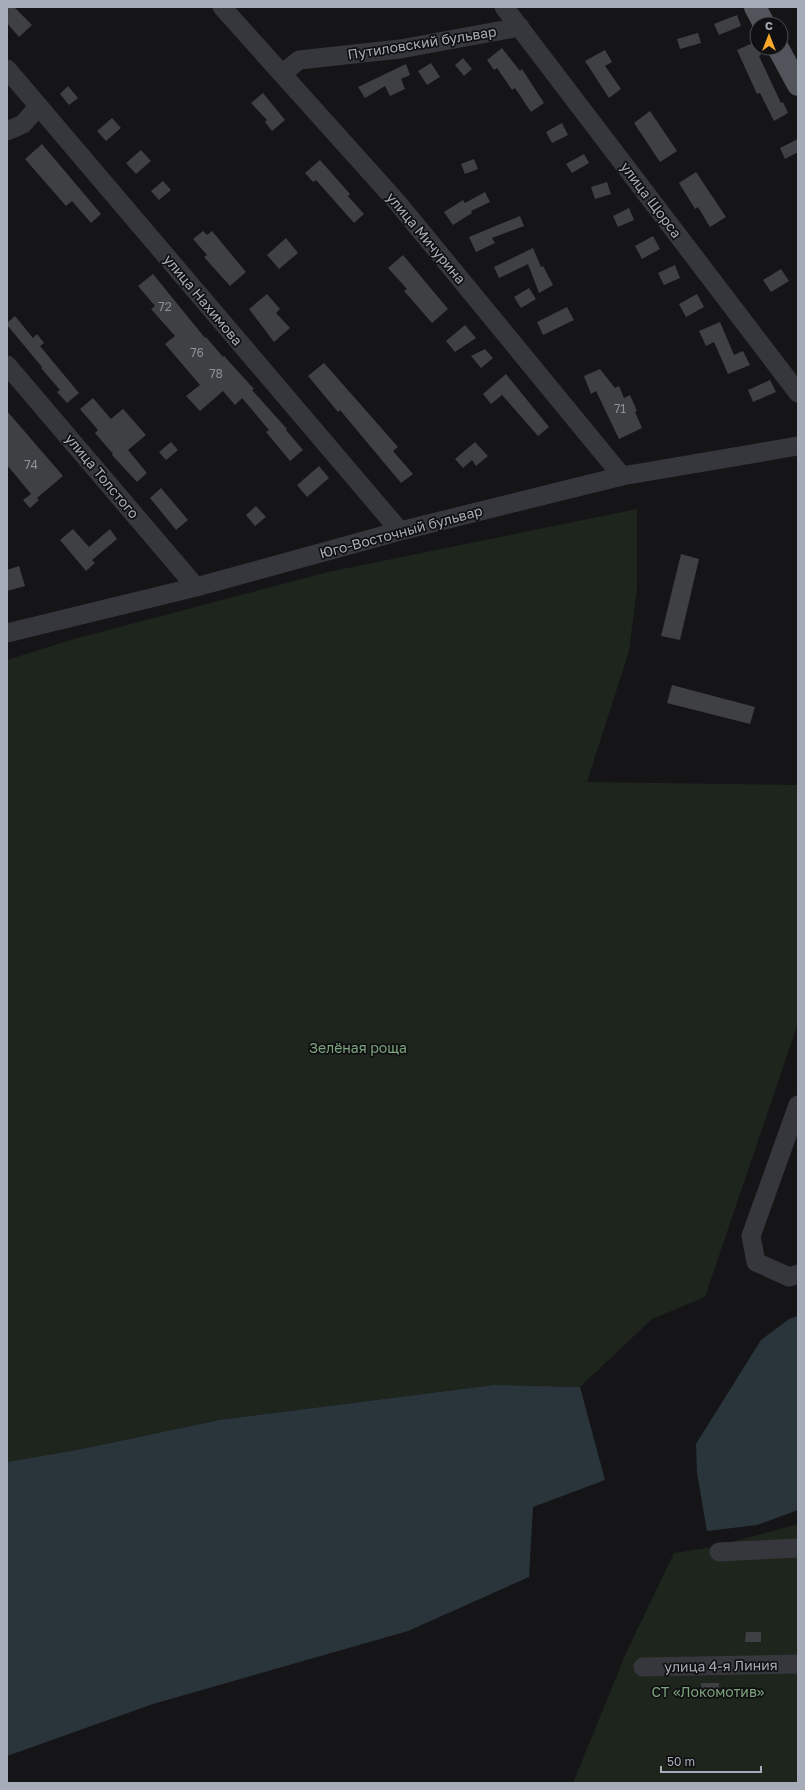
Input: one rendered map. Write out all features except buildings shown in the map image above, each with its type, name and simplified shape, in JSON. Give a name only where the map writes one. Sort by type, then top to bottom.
[{"type":"main road","points":[[755,7],[760,16]]},
{"type":"main road","points":[[782,56],[798,85]]},
{"type":"street","name":"улица Мичурина","points":[[222,7],[397,202],[622,476]]},
{"type":"street","name":"улица Щорса","points":[[504,7],[798,393]]},
{"type":"street","name":"Путиловский бульвар","points":[[282,74],[299,60],[400,50],[520,27]]},
{"type":"street","name":"улица Нахимова","points":[[7,69],[400,531]]},
{"type":"street","points":[[7,131],[23,124],[38,107]]},
{"type":"street","name":"улица Толстого","points":[[7,365],[196,587]]},
{"type":"street","name":"Юго-Восточный бульвар","points":[[7,633],[196,587],[400,531],[622,476],[798,446]]},
{"type":"street","points":[[793,1275],[756,1262],[751,1236],[798,1105]]},
{"type":"street","points":[[719,1552],[798,1548]]},
{"type":"street","name":"улица 4-я Линия","points":[[643,1667],[798,1664]]},
{"type":"green space","name":"Зелёная роща","points":[[637,509],[637,588],[629,651],[587,782],[798,785],[798,1023],[705,1297],[652,1319],[580,1387],[494,1385],[219,1420],[82,1449],[7,1462],[7,660],[74,639],[328,572]]},
{"type":"green space","name":"СТ «Локомотив»","points":[[798,1524],[798,1783],[573,1783],[626,1653],[674,1553],[713,1547]]},
{"type":"shaded area","points":[[798,1316],[798,1510],[757,1525],[707,1531],[697,1473],[696,1444],[761,1340],[789,1319]]},
{"type":"shaded area","points":[[494,1385],[580,1387],[605,1480],[533,1507],[529,1577],[408,1631],[153,1704],[7,1756],[7,1462],[82,1449],[219,1420]]}]
